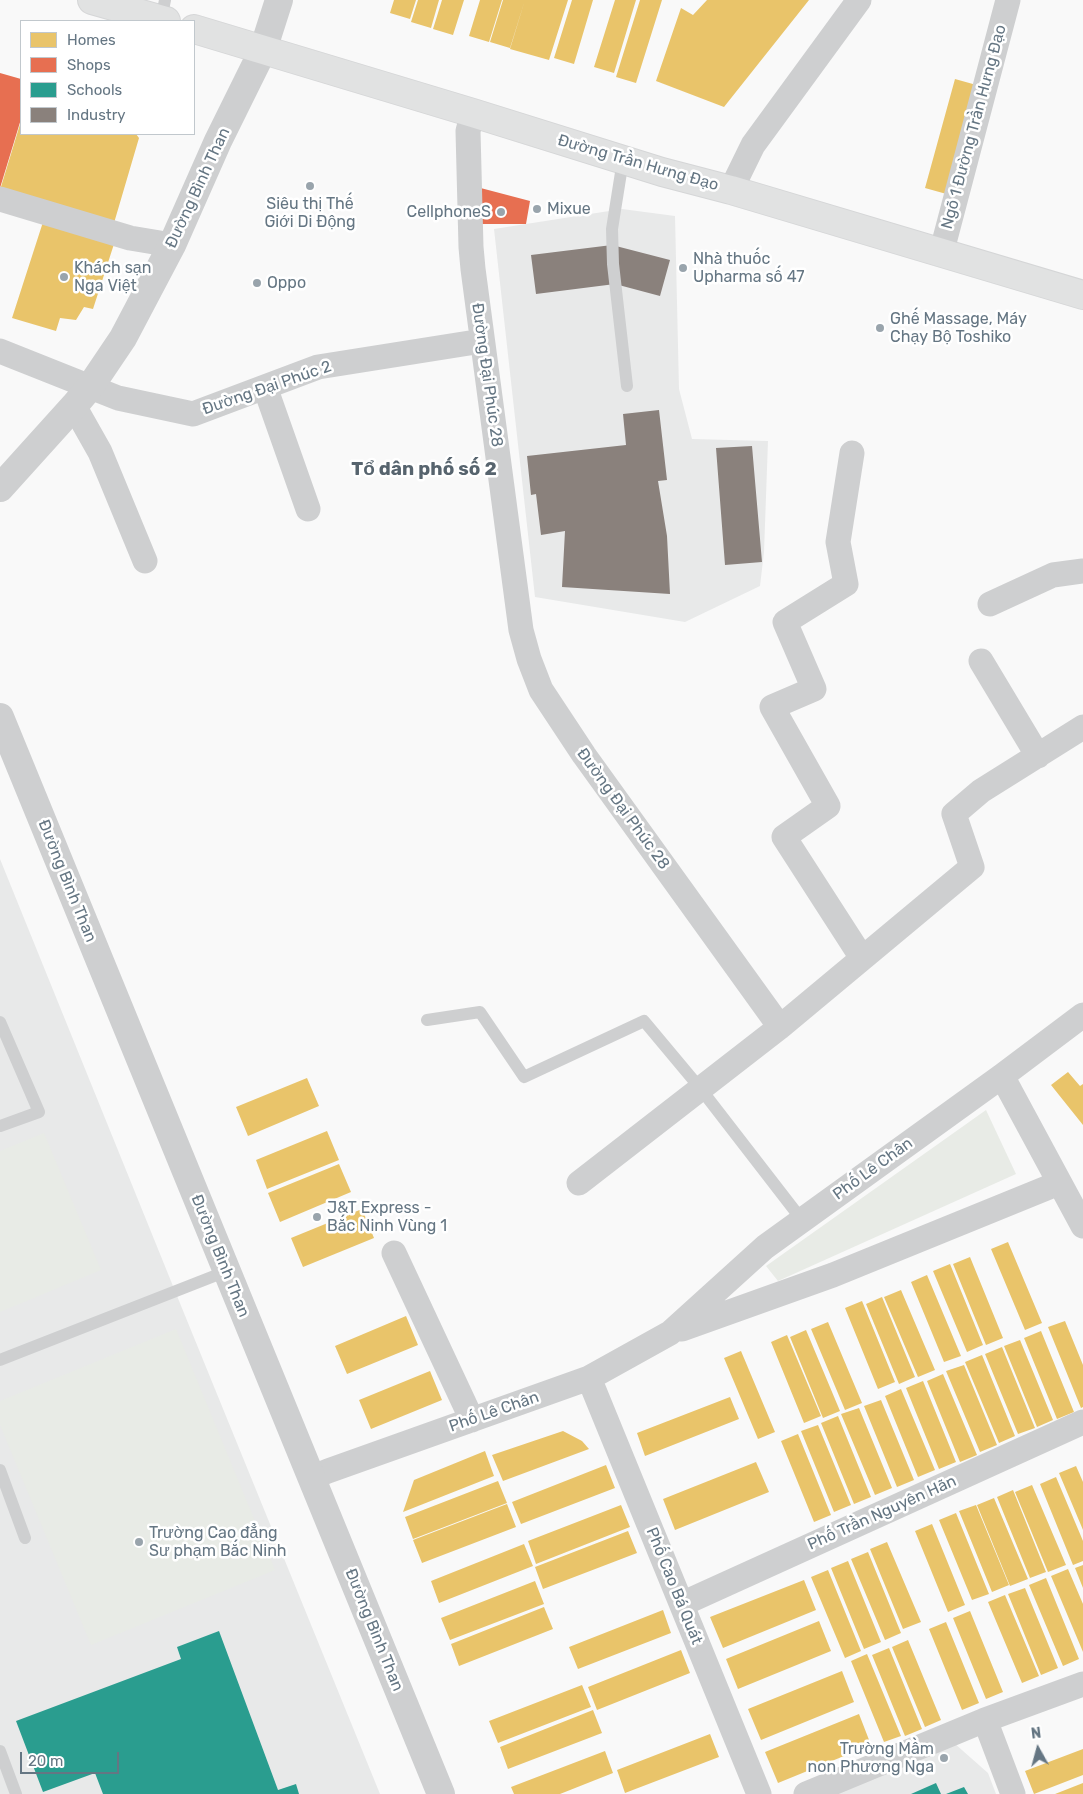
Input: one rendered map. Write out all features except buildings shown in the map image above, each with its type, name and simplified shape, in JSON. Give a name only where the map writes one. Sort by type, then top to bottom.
[{"type":"main road","points":[[92,0],[164,14]]},
{"type":"main road","name":"Đường Trần Hưng Đạo","points":[[195,29],[623,160],[731,190],[1083,295]]},
{"type":"street","name":"Đường Bình Than","points":[[0,488],[82,396],[123,338],[172,245],[218,141],[263,50],[279,0]]},
{"type":"street","points":[[731,190],[753,145],[859,0]]},
{"type":"street","name":"Ngõ 1 Đường Trần Hưng Đạo","points":[[941,254],[1008,0]]},
{"type":"street","name":"Đường Đại Phúc 28","points":[[474,113],[468,131],[471,247],[521,630],[529,659],[541,690],[584,755],[780,1027]]},
{"type":"street","points":[[0,199],[130,238],[172,245]]},
{"type":"street","name":"Đường Đại Phúc 2","points":[[0,351],[82,396],[118,398],[192,414],[318,367],[482,341]]},
{"type":"street","points":[[265,387],[308,509]]},
{"type":"street","points":[[82,396],[100,452],[145,561]]},
{"type":"street","points":[[852,453],[838,542],[846,584],[785,622],[814,689],[772,708],[828,806],[784,837],[862,958]]},
{"type":"street","points":[[990,604],[1053,575],[1083,571]]},
{"type":"street","points":[[981,661],[1038,756]]},
{"type":"street","name":"Đường Bình Than","points":[[0,717],[441,1794]]},
{"type":"street","points":[[579,1183],[780,1027],[972,867],[954,814],[981,791],[1083,727]]},
{"type":"street","name":"Phố Lê Chân","points":[[670,1333],[765,1247],[1002,1076],[1083,1015]]},
{"type":"street","points":[[1002,1076],[1083,1226]]},
{"type":"street","name":"Phố Lê Chân","points":[[311,1478],[589,1378],[670,1333],[833,1275],[1059,1183]]},
{"type":"street","points":[[394,1253],[472,1420]]},
{"type":"street","name":"Phố Cao Bá Quát","points":[[589,1378],[759,1794]]},
{"type":"street","name":"Phố Trần Nguyên Hãn","points":[[682,1604],[1083,1422]]},
{"type":"street","points":[[806,1794],[985,1720],[1083,1684]]},
{"type":"street","points":[[985,1720],[1014,1794]]},
{"type":"lane","points":[[623,160],[613,222],[613,264],[626,386]]},
{"type":"lane","points":[[427,1020],[480,1012],[524,1077],[644,1021],[700,1088],[802,1220]]},
{"type":"lane","points":[[0,1022],[38,1112],[0,1126]]},
{"type":"lane","points":[[0,1360],[227,1271]]},
{"type":"lane","points":[[0,1470],[25,1538]]},
{"type":"lane","points":[[0,1751],[16,1794]]},
{"type":"shaded area","points":[[622,209],[675,216],[679,389],[692,439],[768,441],[764,552],[760,586],[685,622],[535,597],[494,229]]},
{"type":"shaded area","name":"Trường Cao đẳng Sư phạm Bắc Ninh","points":[[0,859],[175,1291],[380,1794],[0,1794]]},
{"type":"shaded area","points":[[986,1110],[1016,1174],[778,1281],[766,1266]]},
{"type":"shaded area","points":[[44,1133],[101,1270],[0,1312],[0,1151]]},
{"type":"shaded area","points":[[176,1329],[275,1570],[91,1645],[0,1425],[0,1401]]},
{"type":"shaded area","name":"Trường Mầm non Phương Nga","points":[[954,1743],[988,1773],[996,1794],[829,1794]]},
{"type":"place","name":"Siêu thị Thế Giới Di Động","points":[[310,186]]},
{"type":"place","name":"Mixue","points":[[537,209]]},
{"type":"place","name":"CellphoneS","points":[[501,212]]},
{"type":"place","name":"Nhà thuốc Upharma số 47","points":[[683,268]]},
{"type":"place","name":"Khách sạn Nga Việt","points":[[64,277]]},
{"type":"place","name":"Oppo","points":[[257,283]]},
{"type":"place","name":"Ghế Massage, Máy Chạy Bộ Toshiko","points":[[880,328]]},
{"type":"place","name":"J&T Express - Bắc Ninh Vùng 1","points":[[317,1217]]},
{"type":"place","name":"Trường Cao đẳng Sư phạm Bắc Ninh","points":[[139,1542]]},
{"type":"place","name":"Trường Mầm non Phương Nga","points":[[944,1758]]},
{"type":"district","name":"Tổ dân phố số 2","points":[[424,470]]}]
